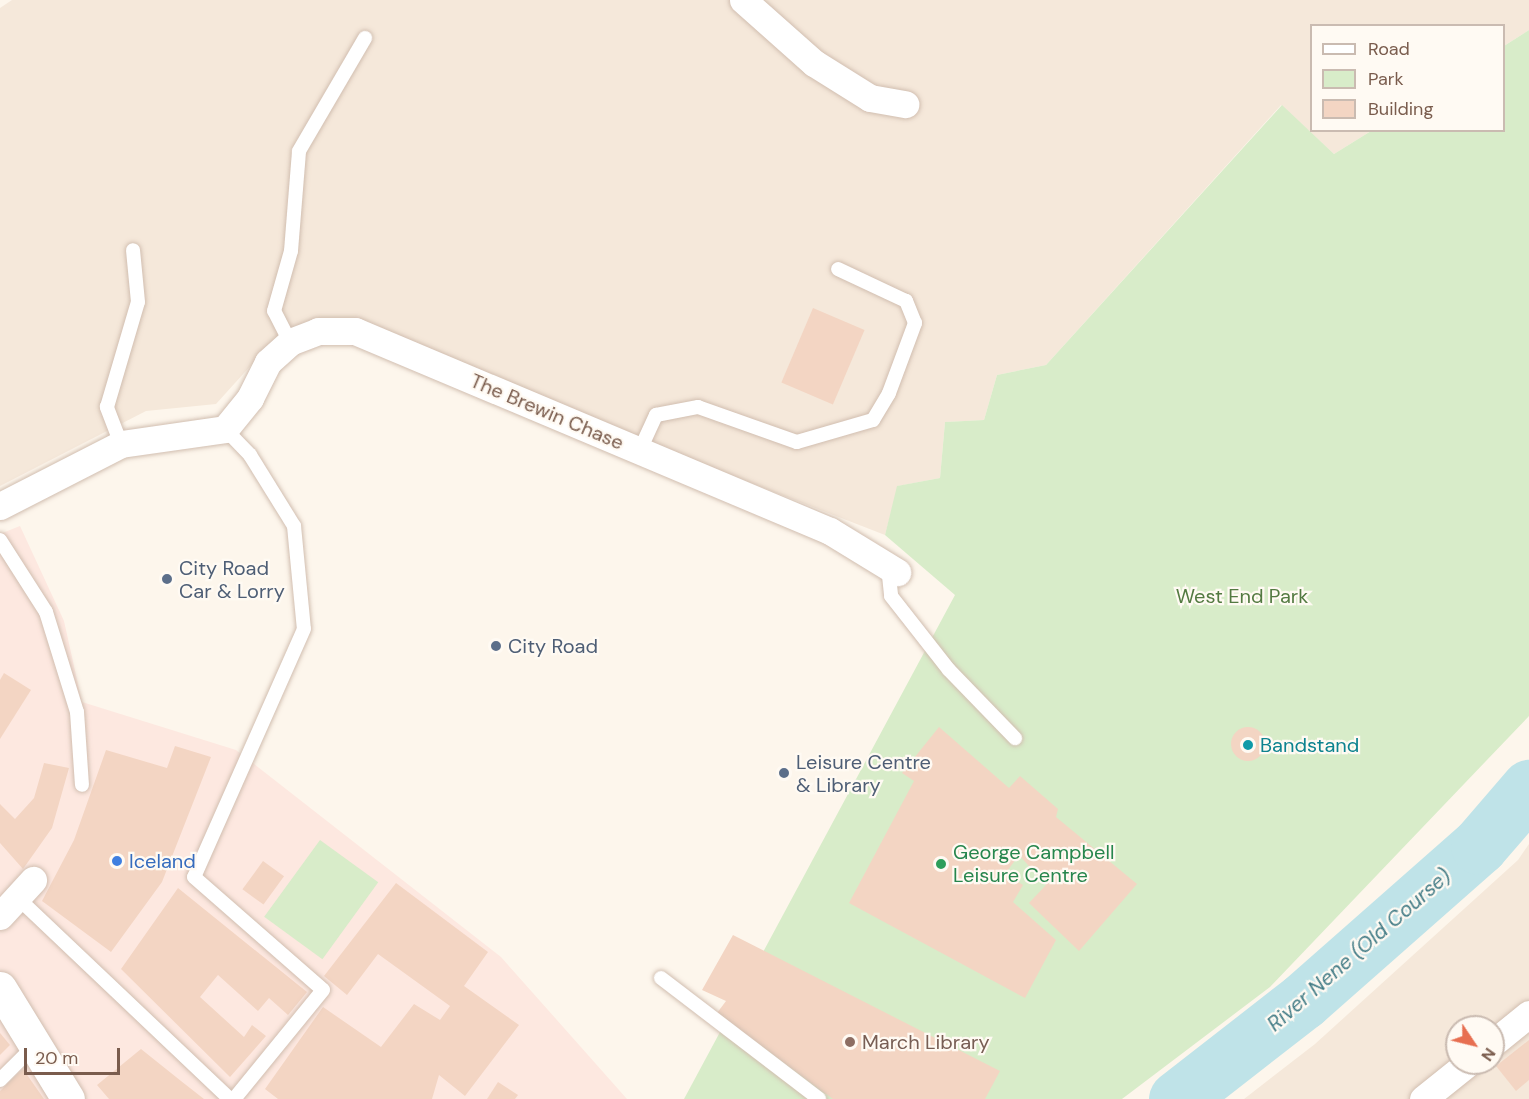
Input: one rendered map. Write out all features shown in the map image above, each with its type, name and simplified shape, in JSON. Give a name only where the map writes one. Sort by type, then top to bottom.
[{"type":"main road","points":[[0,988],[68,1099]]},
{"type":"street","points":[[743,0],[814,63],[870,99],[905,104]]},
{"type":"street","name":"The Brewin Chase","points":[[225,429],[250,398],[268,362],[290,342],[318,332],[356,331],[830,531],[892,569]]},
{"type":"street","points":[[0,506],[121,444],[225,429]]},
{"type":"street","points":[[1505,1033],[1529,1014]]},
{"type":"street","points":[[1423,1099],[1453,1075]]},
{"type":"lane","points":[[290,342],[274,311],[291,251],[299,151],[365,38]]},
{"type":"lane","points":[[121,444],[107,407],[138,302],[133,250]]},
{"type":"lane","points":[[639,452],[656,415],[698,407],[797,442],[873,420],[889,393],[915,323],[906,301],[838,270]]},
{"type":"lane","points":[[18,898],[232,1099],[323,990],[194,877],[304,629],[294,526],[250,455],[225,429]]},
{"type":"lane","points":[[0,540],[46,612],[77,712],[82,785]]},
{"type":"lane","points":[[892,569],[891,596],[949,670],[1015,738]]},
{"type":"lane","points":[[661,978],[819,1099]]},
{"type":"lane","points":[[0,1080],[35,1045]]},
{"type":"shaded area","points":[[12,0],[1529,0],[1529,30],[1505,45],[1505,24],[1310,24],[1310,132],[1281,105],[1046,365],[997,375],[984,420],[945,422],[940,478],[898,486],[885,535],[327,318],[262,353],[216,404],[146,411],[0,486],[0,8]]},
{"type":"shaded area","points":[[1310,132],[1369,132],[1334,154]]},
{"type":"shaded area","points":[[20,526],[64,621],[82,702],[236,750],[501,957],[627,1099],[0,1099],[0,534]]},
{"type":"shaded area","points":[[1529,844],[1529,1099],[1244,1099],[1315,1044],[1518,860]]},
{"type":"green space","name":"West End Park","points":[[1529,30],[1529,716],[1270,987],[1122,1099],[684,1099],[955,595],[885,535],[897,486],[940,478],[945,422],[984,420],[997,375],[1046,365],[1282,105],[1334,154],[1369,132],[1505,132],[1505,45]]},
{"type":"green space","points":[[320,840],[378,882],[322,959],[264,917]]},
{"type":"building","points":[[813,308],[865,330],[833,404],[781,383]]},
{"type":"building","points":[[4,673],[31,690],[0,739],[0,680]]},
{"type":"building","name":"George Campbell Leisure Centre","points":[[939,727],[1009,788],[1020,776],[1058,809],[1056,817],[1137,884],[1079,951],[1029,903],[1046,885],[1019,855],[1005,874],[1023,885],[1013,902],[1056,940],[1025,998],[849,903],[914,781],[902,773]]},
{"type":"building","name":"Bandstand","points":[[1248,727],[1260,732],[1265,744],[1260,756],[1248,761],[1236,756],[1231,744],[1236,732]]},
{"type":"building","name":"Iceland","points":[[175,746],[211,757],[162,882],[111,952],[42,901],[74,840],[106,750],[167,768]]},
{"type":"building","points":[[44,763],[69,768],[52,828],[23,869],[0,843],[0,804],[15,819],[34,798]]},
{"type":"building","points":[[263,861],[284,876],[263,905],[242,889]]},
{"type":"building","points":[[396,883],[488,952],[464,986],[519,1025],[465,1096],[439,1075],[432,1099],[278,1099],[265,1089],[323,1007],[381,1047],[414,1004],[440,1020],[450,1006],[378,954],[347,995],[324,976]]},
{"type":"building","points":[[178,888],[307,992],[288,1015],[269,998],[258,1011],[218,975],[200,997],[244,1037],[252,1025],[266,1036],[230,1077],[121,969]]},
{"type":"building","name":"March Library","points":[[733,935],[1000,1071],[985,1099],[833,1099],[717,1013],[726,1001],[702,990]]},
{"type":"building","points":[[0,1033],[10,1045],[0,1055]]},
{"type":"building","points":[[1529,1040],[1529,1080],[1516,1091],[1503,1075],[1505,1059]]},
{"type":"building","points":[[141,1049],[204,1099],[109,1099],[97,1085]]},
{"type":"building","points":[[23,1069],[44,1099],[0,1099],[0,1091]]},
{"type":"building","points":[[498,1082],[518,1095],[515,1099],[487,1099]]},
{"type":"waterway","name":"River Nene (Old Course)","points":[[1177,1099],[1303,1001],[1479,846],[1529,788]]},
{"type":"place","name":"City Road Car & Lorry","points":[[167,579]]},
{"type":"place","name":"City Road","points":[[496,646]]},
{"type":"place","name":"Bandstand","points":[[1248,745]]},
{"type":"place","name":"Leisure Centre & Library","points":[[784,773]]},
{"type":"place","name":"Iceland","points":[[117,861]]},
{"type":"place","name":"George Campbell Leisure Centre","points":[[941,864]]},
{"type":"place","name":"March Library","points":[[850,1042]]}]
